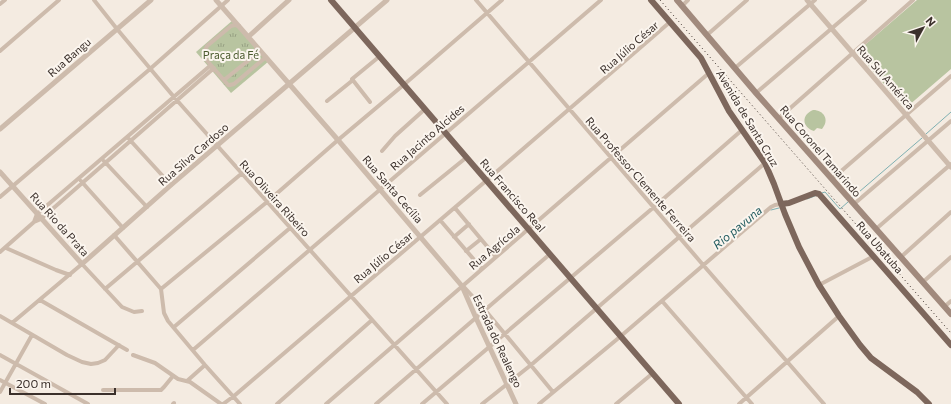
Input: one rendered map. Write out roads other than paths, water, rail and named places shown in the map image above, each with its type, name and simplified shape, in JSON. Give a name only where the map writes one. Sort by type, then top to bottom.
[{"type":"main road","name":"Rua Francisco Real","points":[[332,0],[677,403]]},
{"type":"main road","name":"Avenida de Santa Cruz","points":[[651,0],[701,58],[724,102],[765,163],[799,247],[819,285],[839,316],[871,358],[917,392],[929,404]]},
{"type":"main road","name":"Rua Coronel Tamarindo","points":[[677,0],[756,93],[951,314]]},
{"type":"main road","name":"Rua Ubatuba","points":[[781,204],[789,203],[815,193],[819,194],[951,345]]},
{"type":"street","points":[[0,4],[4,0]]},
{"type":"street","points":[[0,51],[59,0]]},
{"type":"street","name":"Rua Oliveira Ribeiro","points":[[94,0],[175,99],[447,404]]},
{"type":"street","name":"Rua Bangu","points":[[0,129],[151,0]]},
{"type":"street","name":"Rua Santa Cecília","points":[[216,0],[462,286],[485,310],[553,392]]},
{"type":"street","points":[[0,197],[150,69],[228,0]]},
{"type":"street","points":[[248,37],[290,0]]},
{"type":"street","name":"Rua Silva Cardoso","points":[[12,323],[70,275],[171,185],[387,0]]},
{"type":"street","name":"Rua Professor Clemente Ferreira","points":[[476,0],[569,110],[824,404]]},
{"type":"street","points":[[161,289],[267,202],[502,0]]},
{"type":"street","name":"Rua Jacinto Alcides","points":[[193,350],[310,251],[600,0]]},
{"type":"street","points":[[682,6],[688,0]]},
{"type":"street","points":[[707,35],[747,0]]},
{"type":"street","points":[[756,93],[865,0]]},
{"type":"street","points":[[779,118],[913,0]]},
{"type":"street","points":[[735,68],[811,1]]},
{"type":"street","name":"Rua Sul América","points":[[811,1],[853,53],[950,166]]},
{"type":"street","name":"Rua Júlio César","points":[[222,404],[234,396],[421,237],[670,22]]},
{"type":"street","points":[[239,27],[235,25],[231,26],[207,46],[204,53],[204,57],[228,85],[234,84],[266,57]]},
{"type":"street","points":[[224,80],[254,56],[256,46]]},
{"type":"street","points":[[327,101],[380,56]]},
{"type":"street","points":[[0,252],[39,216],[212,67]]},
{"type":"street","name":"Rua Agrícola","points":[[326,404],[709,73]]},
{"type":"street","points":[[832,179],[951,76]]},
{"type":"street","points":[[353,80],[370,102]]},
{"type":"street","points":[[382,151],[395,136],[425,109]]},
{"type":"street","points":[[854,204],[951,121]]},
{"type":"street","points":[[422,404],[654,207],[742,130]]},
{"type":"street","points":[[129,139],[171,185]]},
{"type":"street","points":[[420,195],[466,156]]},
{"type":"street","points":[[104,161],[147,207]]},
{"type":"street","points":[[482,404],[506,383],[531,365],[765,163]]},
{"type":"street","points":[[876,229],[950,166]]},
{"type":"street","name":"Rua Rio da Prata","points":[[0,172],[118,304],[125,309],[134,312],[142,311]]},
{"type":"street","points":[[105,289],[242,174]]},
{"type":"street","points":[[81,181],[122,228]]},
{"type":"street","points":[[539,404],[704,266],[771,207],[781,204]]},
{"type":"street","points":[[455,208],[496,257]]},
{"type":"street","points":[[901,257],[951,212]]},
{"type":"street","points":[[440,220],[482,269]]},
{"type":"street","points":[[454,237],[469,224]]},
{"type":"street","points":[[174,327],[290,228]]},
{"type":"street","points":[[114,235],[161,289],[164,313],[168,320],[240,404]]},
{"type":"street","points":[[466,251],[481,239]]},
{"type":"street","points":[[6,248],[70,275]]},
{"type":"street","points":[[376,404],[550,254]]},
{"type":"street","points":[[819,285],[874,256]]},
{"type":"street","points":[[923,282],[951,257]]},
{"type":"street","name":"Estrada do Realengo","points":[[462,286],[516,404]]},
{"type":"street","points":[[40,300],[127,350]]},
{"type":"street","points":[[944,307],[951,300]]},
{"type":"street","points":[[662,301],[752,404]]},
{"type":"street","points":[[0,316],[82,362],[91,364],[105,360],[119,345]]},
{"type":"street","points":[[739,404],[839,316]]},
{"type":"street","points":[[277,404],[372,320]]},
{"type":"street","points":[[0,392],[32,335]]},
{"type":"street","points":[[0,355],[88,404]]},
{"type":"street","points":[[133,355],[159,365],[178,379],[190,382],[222,404]]},
{"type":"street","points":[[187,381],[205,365]]},
{"type":"street","points":[[616,404],[653,374]]},
{"type":"street","points":[[104,390],[161,390],[173,376]]},
{"type":"street","points":[[0,380],[45,404]]},
{"type":"waterway","name":"Rio pavuna","points":[[926,134],[951,112]]},
{"type":"waterway","name":"Rio pavuna","points":[[852,198],[922,138]]},
{"type":"waterway","name":"Rio pavuna","points":[[822,193],[825,192],[840,209],[848,202]]},
{"type":"waterway","name":"Rio pavuna","points":[[807,199],[815,196]]},
{"type":"waterway","name":"Rio pavuna","points":[[771,210],[779,208]]},
{"type":"railway","points":[[660,0],[951,333]]},
{"type":"park label","name":"Praça da Fé","points":[[231,54]]}]
